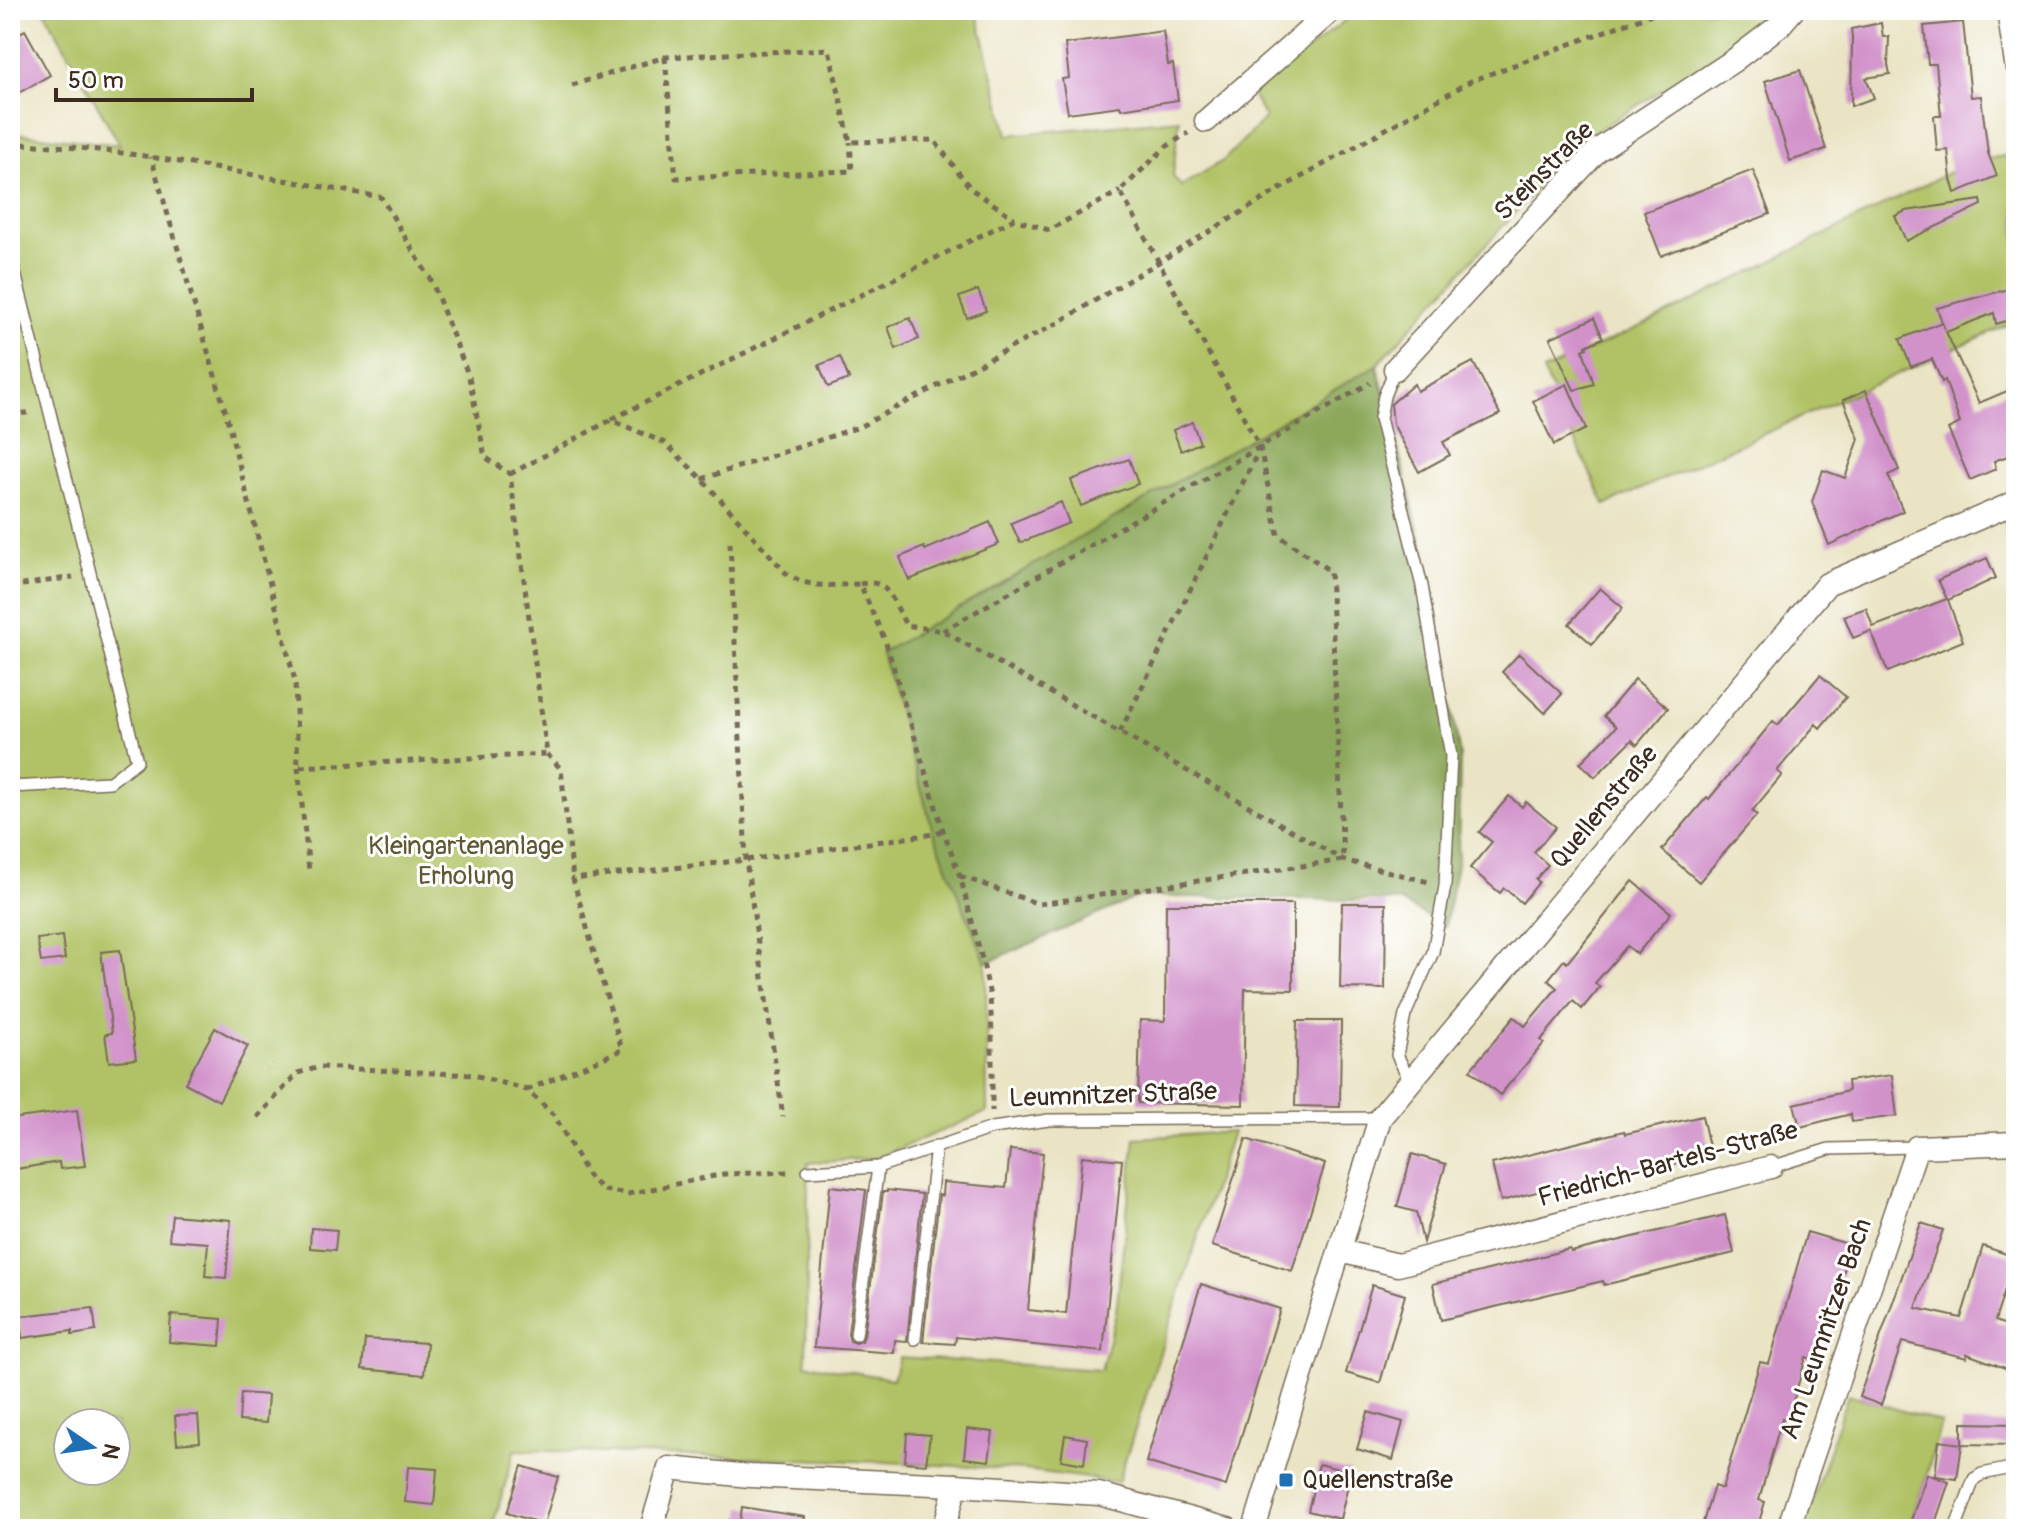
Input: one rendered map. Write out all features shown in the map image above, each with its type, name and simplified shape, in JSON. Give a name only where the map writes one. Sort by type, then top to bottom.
[{"type":"street","points":[[1206,121],[1332,10]]},
{"type":"street","name":"Steinstraße","points":[[1395,369],[1598,150],[1733,61],[1780,25],[1793,10]]},
{"type":"street","points":[[2008,10],[2016,64]]},
{"type":"street","name":"Quellenstraße","points":[[1340,1251],[1380,1118],[1827,584],[2016,502]]},
{"type":"street","name":"Friedrich-Bartels-Straße","points":[[1917,1147],[2016,1143]]},
{"type":"street","name":"Am Leumnitzer Bach","points":[[1788,1529],[1917,1147]]},
{"type":"street","name":"Friedrich-Bartels-Straße","points":[[1340,1251],[1398,1265],[1771,1167]]},
{"type":"street","points":[[1254,1529],[1340,1251]]},
{"type":"street","points":[[651,1529],[669,1468],[750,1476],[1099,1494],[1228,1529]]},
{"type":"street","points":[[944,1529],[956,1485]]},
{"type":"lane","points":[[10,253],[137,761],[110,782],[10,787]]},
{"type":"lane","points":[[1395,369],[1384,396],[1380,418],[1422,586],[1451,756],[1445,886],[1433,952],[1405,1015],[1397,1055],[1411,1083]]},
{"type":"lane","name":"Leumnitzer Straße","points":[[808,1171],[878,1167],[992,1128],[1049,1120],[1380,1118]]},
{"type":"lane","points":[[915,1339],[936,1146]]},
{"type":"lane","name":"Friedrich-Bartels-Straße","points":[[1771,1167],[1829,1149],[1917,1147]]},
{"type":"lane","points":[[856,1335],[878,1167]]},
{"type":"lane","points":[[1955,1529],[1974,1479],[1982,1474],[2016,1467]]},
{"type":"path","points":[[702,479],[859,427],[1056,324],[1280,189],[1471,81],[1662,10]]},
{"type":"path","points":[[572,85],[665,57],[829,49],[850,142],[852,171],[676,178],[665,57]]},
{"type":"path","points":[[850,142],[934,140],[971,189],[1014,219],[1049,230],[1120,191],[1166,147],[1206,121]]},
{"type":"path","points":[[10,144],[64,146],[151,157],[381,197],[432,282],[469,377],[485,457],[510,474],[547,754],[561,769],[573,879],[622,1050],[527,1090]]},
{"type":"path","points":[[151,157],[225,410],[295,681],[298,767],[309,871]]},
{"type":"path","points":[[1120,191],[1260,447],[1278,535],[1330,571],[1343,860]]},
{"type":"path","points":[[510,474],[611,420],[1014,219]]},
{"type":"path","points":[[943,631],[1395,369]]},
{"type":"path","points":[[611,420],[665,443],[702,479],[786,573],[800,583],[881,585],[906,625],[943,631],[1343,860],[1445,886]]},
{"type":"path","points":[[1120,732],[1260,447]]},
{"type":"path","points":[[730,543],[746,860],[783,1117]]},
{"type":"path","points":[[10,587],[90,575]]},
{"type":"path","points":[[860,584],[886,643],[960,876],[990,996],[992,1128]]},
{"type":"path","points":[[298,767],[547,754]]},
{"type":"path","points":[[573,879],[746,860],[934,834],[943,830]]},
{"type":"path","points":[[960,876],[1039,904],[1343,860]]},
{"type":"path","points":[[257,1117],[298,1073],[320,1067],[474,1075],[527,1090],[554,1115],[588,1176],[603,1190],[628,1194],[724,1174],[808,1171]]},
{"type":"green space","name":"Kleingartenanlage Erholung","points":[[44,10],[976,10],[1008,135],[1179,119],[1173,176],[1181,186],[1224,160],[1265,118],[1252,94],[1358,10],[1773,10],[1702,65],[1579,142],[1377,365],[882,653],[934,834],[986,963],[987,1112],[876,1158],[808,1163],[806,1364],[893,1379],[899,1357],[1101,1370],[1116,1313],[1135,1138],[1232,1132],[1118,1482],[1025,1470],[886,1462],[515,1450],[492,1529],[10,1529],[10,135],[120,145]]},
{"type":"green space","points":[[2016,154],[2016,321],[1605,505],[1543,371],[1652,321],[1970,162]]},
{"type":"green space","points":[[1377,365],[1432,584],[1460,756],[1458,859],[1445,926],[1399,901],[1140,896],[986,963],[934,834],[882,653]]},
{"type":"green space","points":[[1848,1394],[1941,1423],[1908,1529],[1803,1529]]},
{"type":"building","points":[[1963,22],[1971,97],[1981,96],[1988,153],[1997,176],[1955,193],[1948,150],[1937,151],[1934,116],[1941,116],[1936,64],[1928,64],[1924,26]]},
{"type":"building","points":[[1881,23],[1883,37],[1889,37],[1890,74],[1866,78],[1874,98],[1851,106],[1851,29]]},
{"type":"building","points":[[25,30],[50,75],[17,94],[10,82],[10,38]]},
{"type":"building","points":[[1163,31],[1168,65],[1173,64],[1178,100],[1068,113],[1062,79],[1069,78],[1065,44]]},
{"type":"building","points":[[1800,70],[1826,149],[1790,161],[1765,81]]},
{"type":"building","points":[[1753,170],[1770,214],[1661,256],[1644,212]]},
{"type":"building","points":[[1981,200],[1982,205],[1906,241],[1895,216],[1906,211]]},
{"type":"building","points":[[2016,287],[2016,318],[1996,324],[1994,313],[1946,332],[1979,403],[2007,391],[2016,409],[2016,453],[1994,461],[1996,469],[1970,480],[1948,429],[1960,423],[1945,380],[1942,382],[1932,359],[1911,367],[1900,339],[1942,322],[1945,330],[1937,308]]},
{"type":"building","points":[[978,290],[986,311],[967,318],[959,297]]},
{"type":"building","points":[[910,318],[919,339],[896,349],[888,327]]},
{"type":"building","points":[[1594,318],[1603,338],[1583,350],[1594,384],[1574,390],[1550,338]]},
{"type":"building","points":[[840,357],[849,379],[828,387],[819,365]]},
{"type":"building","points":[[1473,362],[1500,414],[1443,442],[1450,455],[1419,472],[1393,424],[1391,404],[1414,384],[1417,391]]},
{"type":"building","points":[[1567,384],[1586,429],[1554,445],[1533,401]]},
{"type":"building","points":[[1866,390],[1899,470],[1888,475],[1903,511],[1829,545],[1812,502],[1823,470],[1845,478],[1859,439],[1843,400]]},
{"type":"building","points":[[1192,422],[1200,443],[1181,451],[1173,430]]},
{"type":"building","points":[[1129,459],[1138,484],[1081,506],[1071,480]]},
{"type":"building","points":[[1061,502],[1069,523],[1020,543],[1011,523]]},
{"type":"building","points":[[990,522],[999,544],[909,580],[900,557],[924,547],[925,550]]},
{"type":"building","points":[[1987,558],[1996,578],[1948,600],[1963,641],[1888,672],[1871,631],[1853,638],[1844,616],[1866,608],[1873,627],[1947,599],[1938,580]]},
{"type":"building","points":[[1600,588],[1623,608],[1592,644],[1569,624]]},
{"type":"building","points":[[1519,654],[1562,694],[1545,713],[1502,672]]},
{"type":"building","points":[[1820,675],[1846,697],[1820,728],[1816,724],[1777,771],[1782,775],[1752,811],[1757,815],[1699,882],[1662,850],[1773,721],[1778,725]]},
{"type":"building","points":[[1635,679],[1668,708],[1637,745],[1632,740],[1595,777],[1580,763],[1616,727],[1604,716]]},
{"type":"building","points":[[1509,796],[1522,807],[1526,802],[1556,827],[1534,852],[1548,865],[1522,903],[1504,888],[1500,893],[1470,868],[1492,842],[1479,832]]},
{"type":"building","points":[[1633,881],[1671,913],[1637,954],[1627,946],[1595,983],[1600,987],[1582,1009],[1573,1001],[1541,1040],[1544,1043],[1500,1095],[1470,1070],[1514,1017],[1525,1026],[1557,988],[1548,980],[1564,960],[1567,963]]},
{"type":"building","points":[[1342,903],[1386,903],[1385,989],[1340,988]]},
{"type":"building","points":[[1166,904],[1293,904],[1293,990],[1245,989],[1243,1105],[1138,1103],[1140,1020],[1165,1021]]},
{"type":"building","points":[[62,936],[65,959],[41,962],[37,939]]},
{"type":"building","points":[[120,950],[136,1059],[109,1062],[105,1034],[112,1033],[101,952]]},
{"type":"building","points":[[1297,1021],[1341,1021],[1340,1107],[1295,1106]]},
{"type":"building","points":[[215,1028],[248,1046],[219,1101],[185,1083]]},
{"type":"building","points":[[1892,1075],[1897,1116],[1852,1122],[1851,1114],[1800,1127],[1794,1104],[1848,1091],[1847,1081]]},
{"type":"building","points":[[77,1110],[85,1166],[60,1169],[59,1162],[10,1170],[10,1119]]},
{"type":"building","points":[[1702,1116],[1711,1155],[1655,1169],[1654,1162],[1501,1201],[1492,1164],[1624,1131],[1625,1134]]},
{"type":"building","points":[[1246,1139],[1325,1164],[1292,1271],[1212,1246]]},
{"type":"building","points":[[1010,1150],[1043,1153],[1028,1310],[1066,1314],[1082,1156],[1122,1160],[1103,1352],[956,1337],[955,1344],[923,1342],[943,1182],[1006,1188]]},
{"type":"building","points":[[1412,1154],[1446,1164],[1423,1242],[1416,1212],[1397,1207]]},
{"type":"building","points":[[830,1186],[866,1190],[848,1334],[850,1341],[856,1343],[862,1341],[864,1336],[883,1192],[922,1194],[907,1341],[895,1340],[894,1353],[814,1347]]},
{"type":"building","points":[[172,1215],[231,1220],[226,1278],[205,1276],[208,1243],[169,1240]]},
{"type":"building","points":[[1725,1215],[1734,1253],[1441,1320],[1433,1284],[1570,1249],[1571,1252]]},
{"type":"building","points":[[1921,1223],[1943,1230],[1916,1308],[1961,1318],[1983,1246],[2015,1257],[1995,1321],[2016,1329],[2016,1372],[1967,1354],[1967,1358],[1902,1342],[1881,1405],[1859,1397]]},
{"type":"building","points":[[311,1228],[337,1230],[335,1250],[310,1248]]},
{"type":"building","points":[[1807,1232],[1851,1245],[1819,1361],[1806,1357],[1788,1420],[1782,1418],[1759,1500],[1765,1502],[1757,1529],[1701,1529],[1714,1486],[1722,1489],[1760,1362],[1769,1364]]},
{"type":"building","points":[[1201,1284],[1280,1309],[1226,1486],[1146,1462]]},
{"type":"building","points":[[1372,1285],[1405,1295],[1380,1383],[1346,1373]]},
{"type":"building","points":[[93,1308],[96,1331],[22,1338],[20,1316]]},
{"type":"building","points":[[171,1315],[222,1319],[220,1346],[169,1342]]},
{"type":"building","points":[[365,1339],[427,1343],[424,1375],[362,1369]]},
{"type":"building","points":[[241,1393],[268,1395],[266,1423],[239,1421]]},
{"type":"building","points":[[1368,1412],[1403,1422],[1393,1460],[1357,1449]]},
{"type":"building","points":[[198,1415],[200,1442],[177,1444],[175,1416]]},
{"type":"building","points":[[1962,1423],[2016,1424],[2016,1445],[1962,1444]]},
{"type":"building","points":[[967,1429],[993,1432],[989,1461],[964,1458]]},
{"type":"building","points":[[907,1433],[930,1435],[926,1464],[905,1462]]},
{"type":"building","points":[[1065,1435],[1087,1439],[1084,1464],[1061,1460]]},
{"type":"building","points":[[1939,1441],[1962,1444],[1957,1479],[1935,1476]]},
{"type":"building","points":[[1319,1464],[1351,1472],[1340,1519],[1308,1511]]},
{"type":"building","points":[[522,1466],[558,1477],[544,1524],[507,1513]]},
{"type":"building","points":[[408,1467],[437,1469],[434,1505],[405,1502]]},
{"type":"building","points":[[1927,1474],[1949,1482],[1933,1529],[1908,1529]]},
{"type":"building","points":[[742,1507],[805,1517],[804,1529],[739,1529]]},
{"type":"place","name":"Quellenstraße","points":[[1286,1480]]}]
